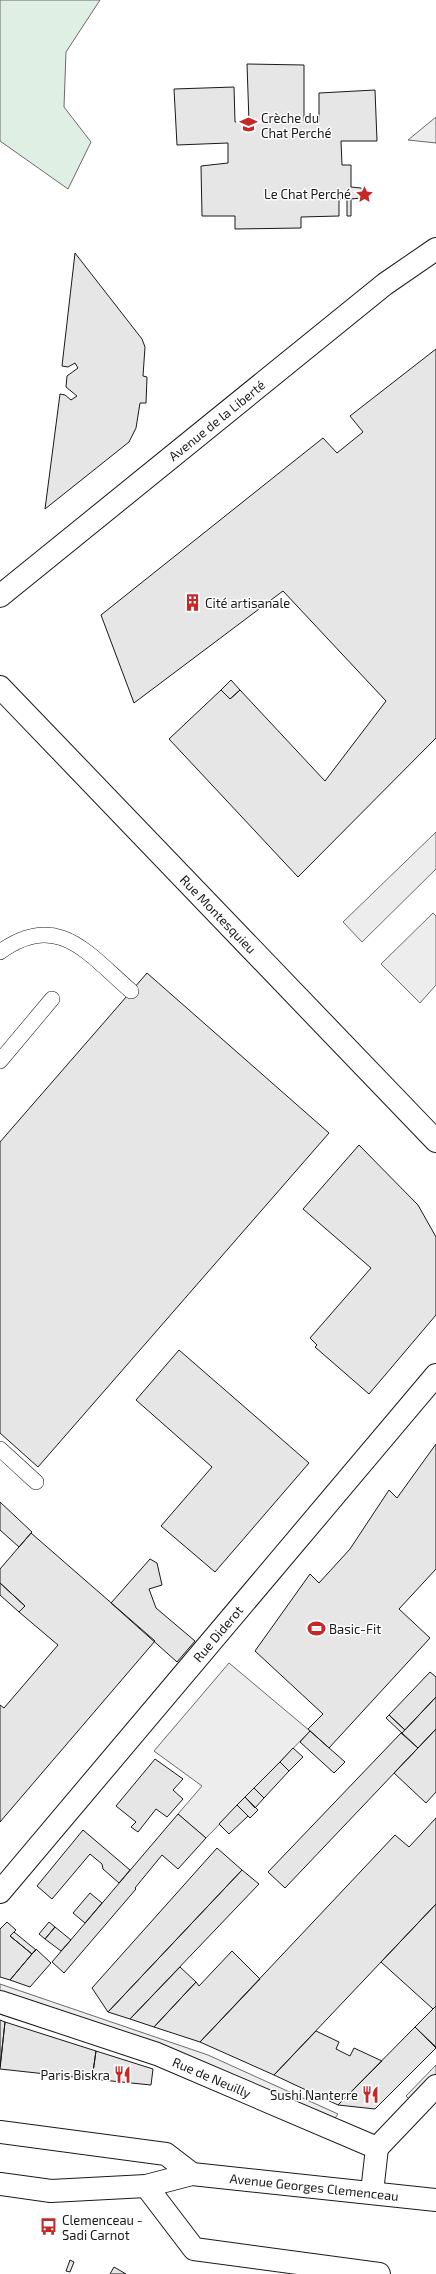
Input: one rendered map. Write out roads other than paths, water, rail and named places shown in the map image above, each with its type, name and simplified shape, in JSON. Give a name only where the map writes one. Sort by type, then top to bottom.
[{"type":"street","name":"Avenue de la Liberté","points":[[0,596],[385,284],[436,249]]},
{"type":"street","name":"Rue Montesquieu","points":[[0,687],[436,1141]]},
{"type":"street","name":"Rue Diderot","points":[[0,1892],[436,1375]]},
{"type":"street","name":"Rue de Neuilly","points":[[0,2002],[157,2054],[377,2148]]},
{"type":"street","points":[[372,2192],[377,2148],[436,2086]]},
{"type":"street","points":[[0,2132],[166,2154],[192,2174]]},
{"type":"street","name":"Avenue Georges Clemenceau","points":[[0,2184],[51,2191],[146,2186],[192,2174],[436,2200]]},
{"type":"street","points":[[146,2186],[194,2249],[379,2274]]},
{"type":"lane","points":[[0,952],[15,942],[38,934],[58,936],[75,943],[131,991]]},
{"type":"lane","points":[[0,1061],[52,999]]},
{"type":"lane","points":[[0,1449],[36,1482]]},
{"type":"place","name":"Crèche du Chat Perché","points":[[248,125]]},
{"type":"place","name":"Le Chat Perché","points":[[364,194]]},
{"type":"place","name":"Cité artisanale","points":[[192,603]]},
{"type":"place","name":"Basic-Fit","points":[[316,1629]]},
{"type":"place","name":"Paris Biskra","points":[[123,2075]]},
{"type":"place","name":"Sushi Nanterre","points":[[371,2095]]},
{"type":"place","name":"Clemenceau - Sadi Carnot","points":[[49,2227]]}]
